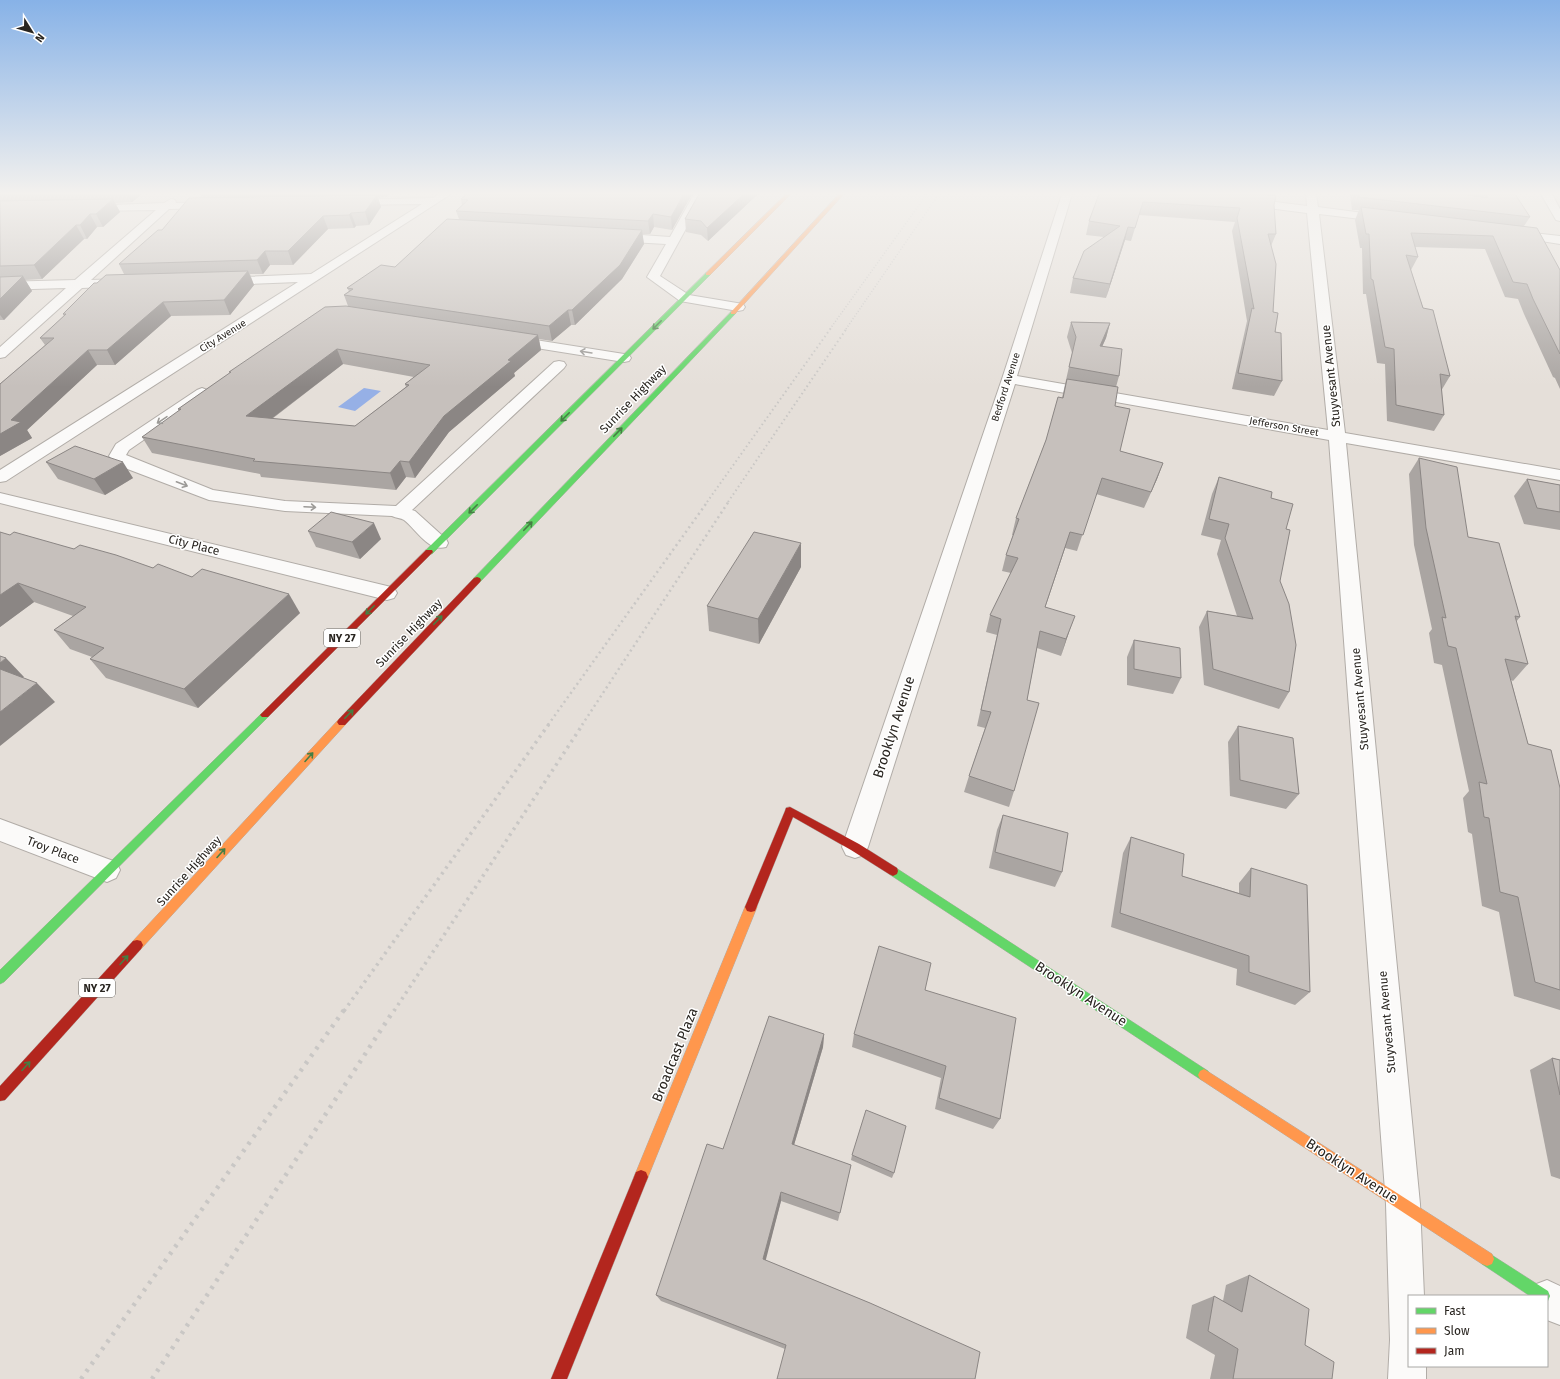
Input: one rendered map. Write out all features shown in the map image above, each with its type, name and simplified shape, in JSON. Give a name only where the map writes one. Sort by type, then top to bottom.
[{"type":"main road","name":"NY 27","points":[[0,978],[107,870],[725,258]]},
{"type":"main road","name":"Sunrise Highway","points":[[0,1095],[322,743],[738,308],[783,258]]},
{"type":"main road","name":"Broadcast Plaza","points":[[559,1379],[790,811],[855,847]]},
{"type":"main road","name":"Brooklyn Avenue","points":[[855,847],[1541,1295]]},
{"type":"street","points":[[0,354],[107,258]]},
{"type":"street","name":"City Avenue","points":[[0,477],[345,258]]},
{"type":"street","points":[[663,258],[653,277],[685,298],[738,308]]},
{"type":"street","name":"Bedford Avenue","points":[[942,579],[1009,379],[1047,258]]},
{"type":"street","name":"Stuyvesant Avenue","points":[[1318,258],[1337,436],[1403,1204],[1408,1340],[1407,1379]]},
{"type":"street","points":[[212,281],[314,278]]},
{"type":"street","points":[[0,286],[133,283]]},
{"type":"street","points":[[500,338],[624,358]]},
{"type":"street","points":[[399,513],[559,364]]},
{"type":"street","name":"Jefferson Street","points":[[1009,379],[1560,475]]},
{"type":"street","points":[[214,386],[122,447],[117,456],[123,461],[209,495],[286,506],[399,513],[409,515],[439,542]]},
{"type":"street","name":"City Place","points":[[0,498],[387,593]]},
{"type":"street","name":"Brooklyn Avenue","points":[[855,847],[942,579]]},
{"type":"street","name":"Troy Place","points":[[0,830],[107,870]]},
{"type":"street","points":[[1548,1299],[1560,1307]]},
{"type":"water","points":[[364,388],[381,391],[355,411],[338,407]]},
{"type":"building","points":[[0,258],[41,258],[34,265],[0,266]]},
{"type":"building","points":[[125,258],[258,258],[257,260],[119,264]]},
{"type":"building","points":[[404,258],[624,258],[620,265],[572,310],[568,310],[549,326],[344,295],[353,289],[347,288],[381,265],[395,267]]},
{"type":"building","points":[[1081,258],[1118,258],[1110,284],[1073,278]]},
{"type":"building","points":[[1245,258],[1274,258],[1276,264],[1273,312],[1278,313],[1275,332],[1281,333],[1282,381],[1238,373],[1252,308],[1254,309]]},
{"type":"building","points":[[1370,258],[1407,258],[1423,308],[1433,310],[1450,376],[1440,374],[1444,415],[1396,405],[1394,349],[1385,347],[1373,280],[1371,279]]},
{"type":"building","points":[[1503,258],[1554,258],[1560,270],[1560,354],[1527,284],[1513,282]]},
{"type":"building","points":[[248,271],[224,300],[163,302],[107,350],[88,350],[11,420],[21,422],[0,434],[0,384],[54,338],[40,338],[66,314],[63,314],[94,283],[97,283],[106,275]]},
{"type":"building","points":[[23,276],[0,299],[0,277]]},
{"type":"building","points":[[346,306],[538,335],[508,360],[511,361],[444,416],[409,462],[400,461],[390,473],[253,461],[255,459],[142,437],[181,409],[178,409],[231,372],[229,372],[325,307]],"holes":[[[337,349],[430,365],[405,384],[409,385],[355,426],[246,416]]]},
{"type":"building","points":[[1071,322],[1110,323],[1100,346],[1122,349],[1119,376],[1069,367],[1076,337]]},
{"type":"building","points":[[1067,379],[1118,387],[1115,406],[1130,409],[1120,451],[1163,463],[1151,492],[1102,478],[1083,535],[1070,532],[1045,607],[1075,616],[1066,639],[1040,631],[1027,700],[1039,703],[1014,791],[969,776],[991,712],[981,710],[1001,619],[990,615],[1018,558],[1006,555],[1019,519],[1016,518],[1046,440],[1058,397],[1063,398]]},
{"type":"building","points":[[75,446],[123,462],[94,479],[46,462]]},
{"type":"building","points":[[1419,458],[1457,467],[1468,537],[1499,543],[1520,617],[1515,616],[1528,664],[1505,659],[1528,744],[1551,750],[1560,788],[1560,990],[1535,982],[1518,897],[1500,892],[1489,818],[1484,817],[1479,782],[1487,784],[1456,648],[1448,646],[1442,617],[1446,618],[1426,528]]},
{"type":"building","points":[[1219,477],[1272,492],[1271,498],[1293,504],[1286,529],[1290,530],[1280,581],[1289,604],[1296,645],[1289,692],[1213,669],[1207,611],[1253,619],[1225,538],[1229,524],[1209,519]]},
{"type":"building","points":[[1527,479],[1560,485],[1560,512],[1537,508]]},
{"type":"building","points":[[331,512],[374,523],[352,542],[308,531]]},
{"type":"building","points":[[0,532],[10,535],[14,532],[74,549],[80,545],[116,555],[153,568],[158,564],[192,577],[202,569],[289,594],[184,689],[90,659],[104,648],[54,630],[86,607],[18,583],[0,595]]},
{"type":"building","points":[[754,532],[801,543],[758,619],[707,606]]},
{"type":"building","points":[[1134,640],[1180,648],[1181,678],[1134,669]]},
{"type":"building","points":[[0,656],[6,658],[0,663]]},
{"type":"building","points":[[0,669],[37,683],[0,712]]},
{"type":"building","points":[[1238,726],[1293,738],[1299,794],[1240,780]]},
{"type":"building","points":[[1003,815],[1068,833],[1062,872],[995,852]]},
{"type":"building","points":[[1131,837],[1184,854],[1182,876],[1250,897],[1251,868],[1307,885],[1310,992],[1249,972],[1249,956],[1120,913]]},
{"type":"building","points":[[879,946],[931,963],[925,990],[1016,1018],[1000,1119],[939,1098],[946,1066],[854,1034]]},
{"type":"building","points":[[769,1016],[824,1034],[792,1144],[851,1165],[840,1213],[781,1192],[763,1259],[870,1303],[980,1352],[975,1379],[777,1379],[786,1345],[656,1295],[707,1144],[723,1149]]},
{"type":"building","points":[[1552,1058],[1560,1060],[1560,1095]]},
{"type":"building","points":[[866,1110],[906,1126],[894,1173],[852,1155]]},
{"type":"building","points":[[1249,1275],[1309,1309],[1305,1345],[1334,1362],[1332,1379],[1233,1379],[1238,1349],[1208,1331],[1214,1296],[1242,1312]]},
{"type":"railway","points":[[830,329],[881,258]]},
{"type":"railway","points":[[846,329],[895,258]]},
{"type":"railway","points":[[707,502],[831,328]]},
{"type":"railway","points":[[728,502],[847,328]]},
{"type":"railway","points":[[548,725],[708,501]]},
{"type":"railway","points":[[582,725],[729,501]]},
{"type":"railway","points":[[344,1011],[549,724]]},
{"type":"railway","points":[[394,1011],[583,724]]},
{"type":"railway","points":[[81,1379],[344,1010]]},
{"type":"railway","points":[[152,1379],[394,1010]]},
{"type":"traffic: fast","points":[[429,552],[708,274]]},
{"type":"traffic: fast","points":[[477,580],[733,313]]},
{"type":"traffic: fast","points":[[0,978],[265,715]]},
{"type":"traffic: fast","points":[[893,871],[1204,1075]]},
{"type":"traffic: fast","points":[[1487,1259],[1541,1295]]},
{"type":"traffic: slow","points":[[708,274],[724,258]]},
{"type":"traffic: slow","points":[[733,313],[783,258]]},
{"type":"traffic: slow","points":[[137,945],[342,722]]},
{"type":"traffic: slow","points":[[641,1177],[751,907]]},
{"type":"traffic: slow","points":[[1204,1075],[1487,1259]]},
{"type":"traffic: jam","points":[[265,715],[429,552]]},
{"type":"traffic: jam","points":[[342,722],[477,580]]},
{"type":"traffic: jam","points":[[751,907],[790,811],[855,847],[893,871]]},
{"type":"traffic: jam","points":[[0,1095],[137,945]]},
{"type":"traffic: jam","points":[[559,1379],[641,1177]]}]
